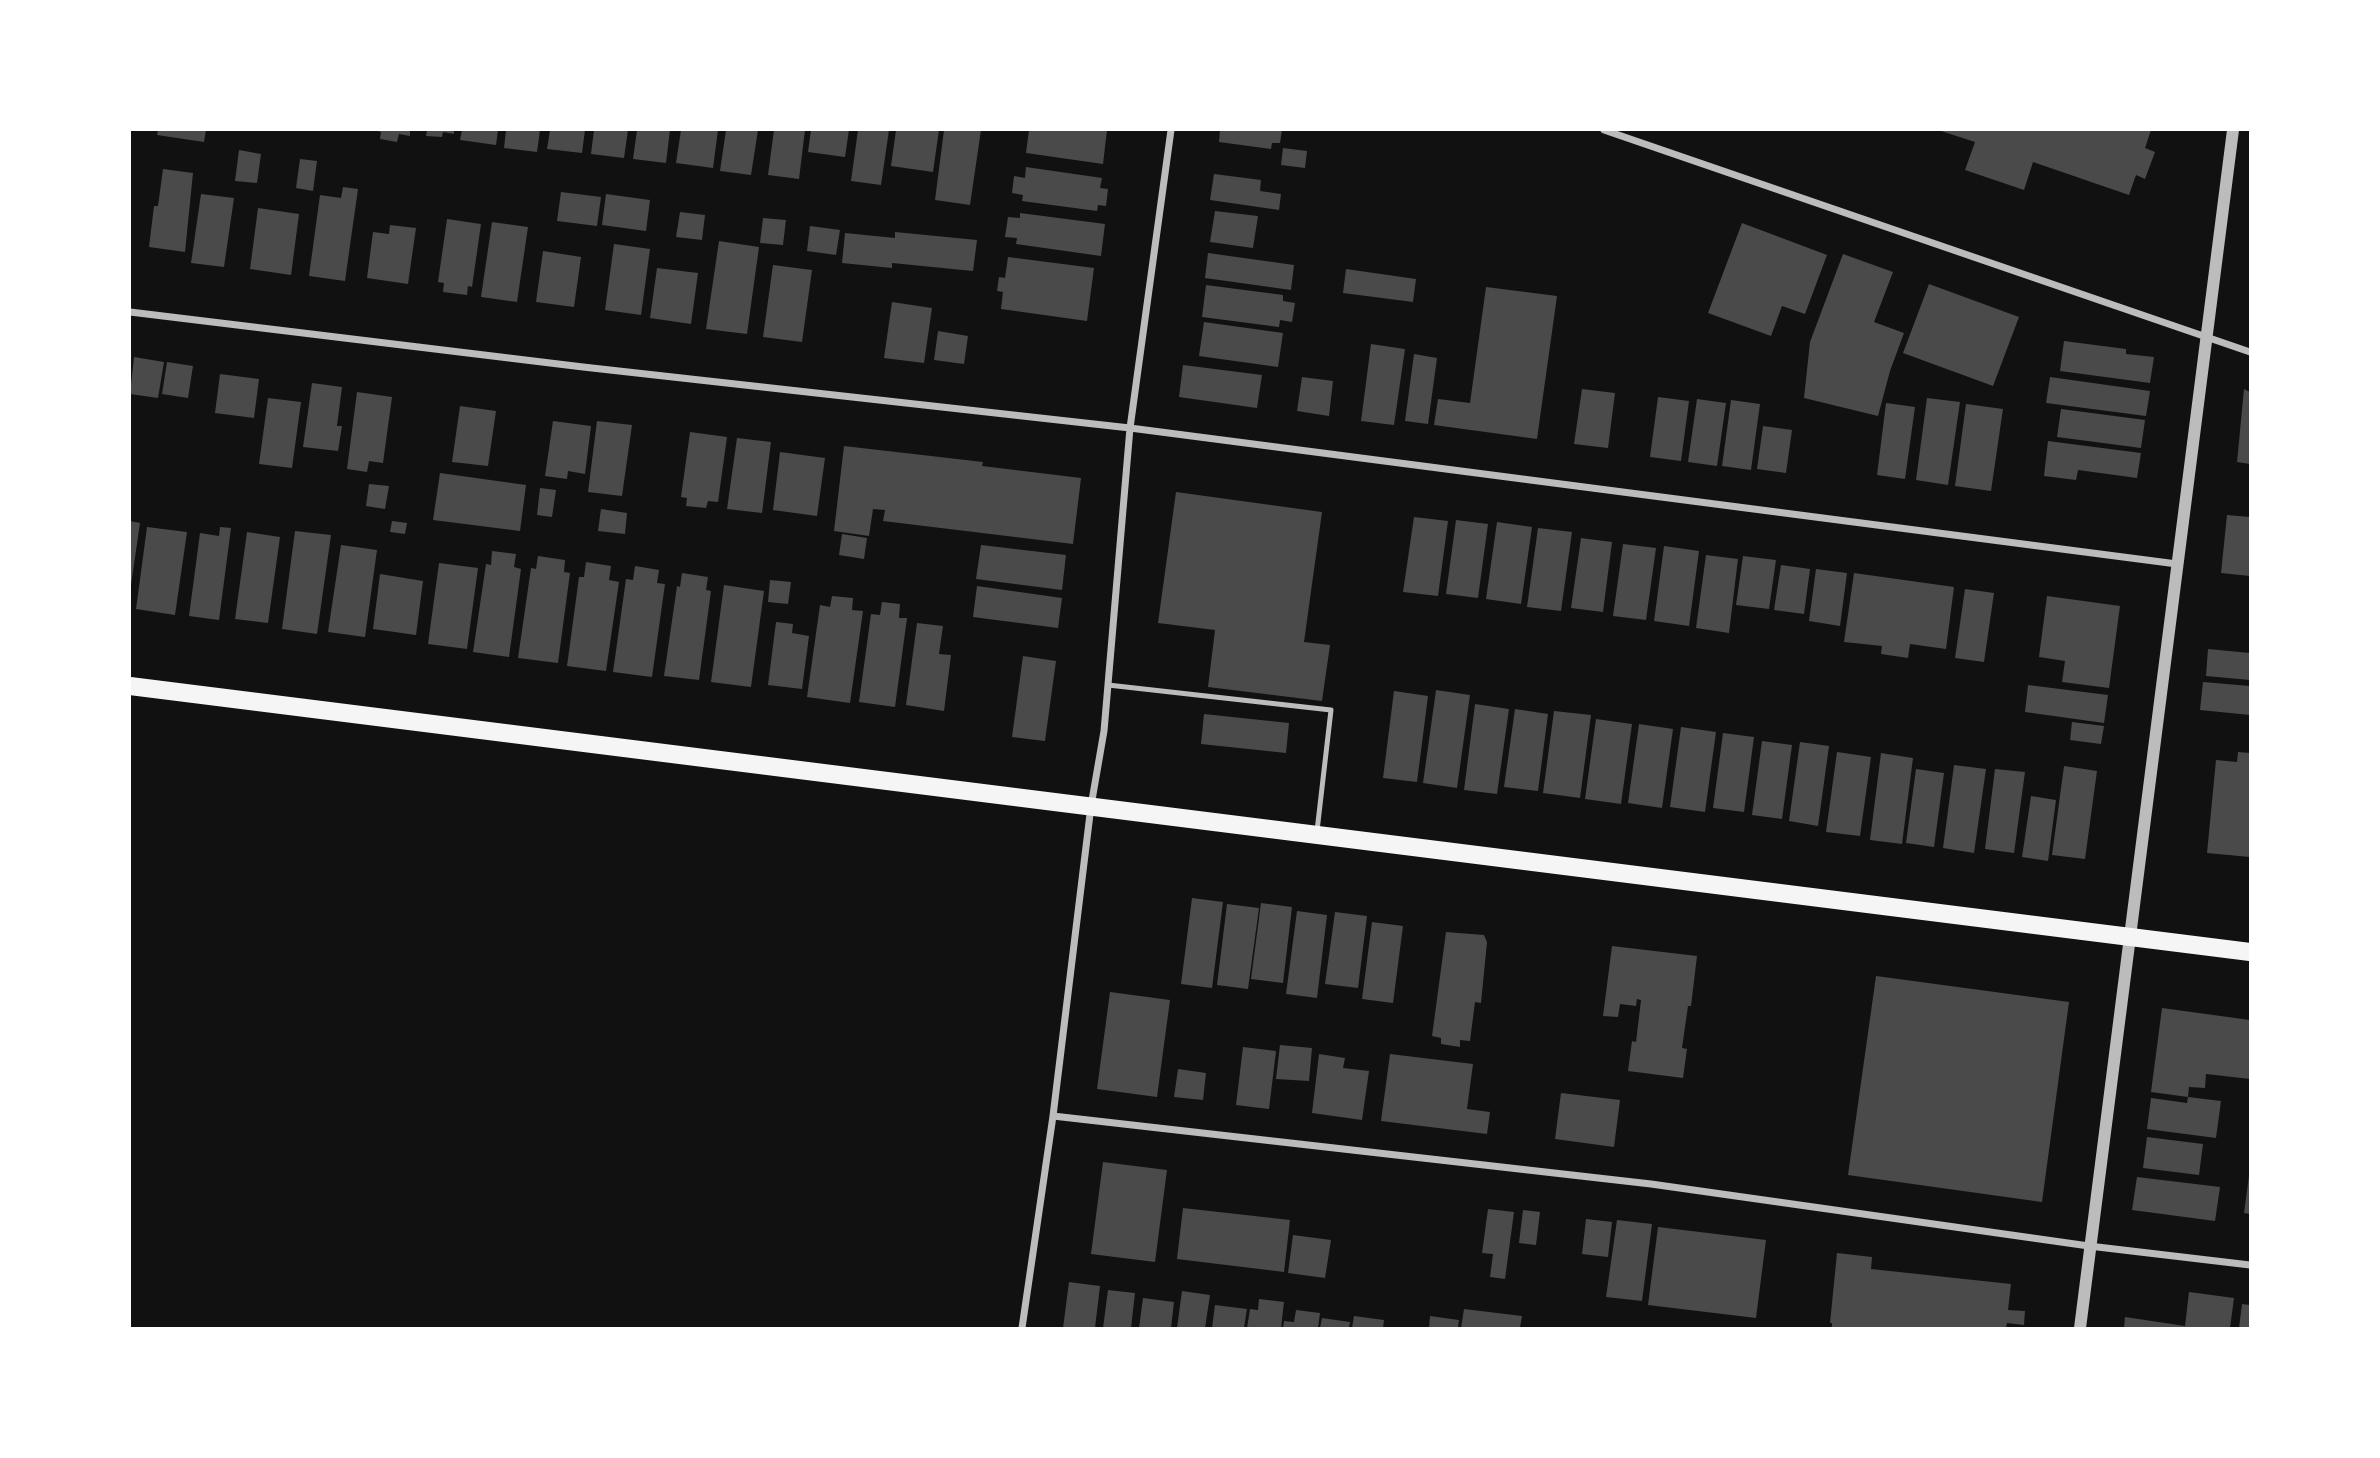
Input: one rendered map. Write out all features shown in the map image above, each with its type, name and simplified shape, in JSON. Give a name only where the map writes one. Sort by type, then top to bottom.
[{"type":"main road","points":[[130,686],[2250,952]]},
{"type":"street","points":[[1022,1328],[1053,1116],[1091,806],[1104,731],[1130,428],[1171,130]]},
{"type":"street","points":[[1604,130],[2250,352]]},
{"type":"street","points":[[2080,1328],[2233,130]]},
{"type":"street","points":[[130,312],[610,370],[1130,428],[2177,564]]},
{"type":"street","points":[[1053,1116],[1651,1184],[2089,1247],[2250,1265]]},
{"type":"lane","points":[[1108,685],[1331,710],[1316,836]]},
{"type":"building","points":[[158,130],[206,130],[204,142],[157,135]]},
{"type":"building","points":[[374,130],[410,130],[410,136],[399,134],[397,142],[380,139],[381,132]]},
{"type":"building","points":[[427,130],[454,130],[454,134],[443,132],[442,137],[426,136]]},
{"type":"building","points":[[462,130],[498,130],[496,145],[460,140]]},
{"type":"building","points":[[506,130],[540,130],[537,152],[504,148]]},
{"type":"building","points":[[550,130],[585,130],[582,153],[547,149]]},
{"type":"building","points":[[594,130],[628,130],[624,158],[591,154]]},
{"type":"building","points":[[637,130],[670,130],[666,163],[633,159]]},
{"type":"building","points":[[681,130],[718,130],[713,168],[676,163]]},
{"type":"building","points":[[726,130],[758,130],[751,175],[720,171]]},
{"type":"building","points":[[774,130],[805,130],[799,179],[768,175]]},
{"type":"building","points":[[811,130],[849,130],[845,157],[808,152]]},
{"type":"building","points":[[858,130],[889,130],[881,185],[851,181]]},
{"type":"building","points":[[896,130],[939,130],[933,172],[891,166]]},
{"type":"building","points":[[944,130],[981,130],[970,205],[935,200]]},
{"type":"building","points":[[1029,130],[1107,130],[1103,164],[1026,153]]},
{"type":"building","points":[[1220,130],[1282,130],[1280,143],[1272,143],[1271,149],[1219,142]]},
{"type":"building","points":[[1938,130],[2151,130],[2145,148],[2155,152],[2145,179],[2136,175],[2129,195],[2033,162],[2024,190],[1965,170],[1975,142]]},
{"type":"building","points":[[1283,148],[1307,151],[1305,168],[1281,165]]},
{"type":"building","points":[[239,150],[261,154],[257,183],[235,181]]},
{"type":"building","points":[[300,159],[317,161],[313,191],[296,188]]},
{"type":"building","points":[[1026,167],[1102,178],[1100,188],[1108,189],[1106,206],[1098,205],[1097,211],[1022,201],[1023,195],[1012,193],[1014,176],[1025,178]]},
{"type":"building","points":[[163,169],[193,173],[185,252],[149,247],[154,206],[158,206]]},
{"type":"building","points":[[1214,174],[1261,180],[1260,191],[1281,194],[1279,210],[1210,200]]},
{"type":"building","points":[[343,187],[358,189],[345,281],[309,276],[320,195],[341,198]]},
{"type":"building","points":[[561,192],[601,197],[597,226],[557,221]]},
{"type":"building","points":[[201,194],[234,198],[224,267],[191,263]]},
{"type":"building","points":[[606,194],[650,200],[646,231],[602,225]]},
{"type":"building","points":[[258,208],[299,214],[291,275],[250,269]]},
{"type":"building","points":[[1215,211],[1258,216],[1253,248],[1210,242]]},
{"type":"building","points":[[680,212],[705,215],[702,240],[676,237]]},
{"type":"building","points":[[1020,213],[1105,224],[1101,256],[1016,244],[1017,238],[1005,237],[1008,217],[1020,218]]},
{"type":"building","points":[[763,218],[786,220],[783,245],[760,243]]},
{"type":"building","points":[[447,219],[481,224],[472,287],[468,286],[467,295],[443,292],[444,283],[438,282]]},
{"type":"building","points":[[492,222],[528,227],[517,302],[481,297]]},
{"type":"building","points":[[1742,223],[1827,255],[1805,314],[1782,306],[1771,336],[1708,313]]},
{"type":"building","points":[[390,225],[416,228],[408,284],[367,278],[373,232],[389,234]]},
{"type":"building","points":[[810,226],[840,230],[836,255],[807,251]]},
{"type":"building","points":[[895,232],[977,240],[973,271],[892,263],[892,268],[842,263],[845,233],[895,238]]},
{"type":"building","points":[[719,241],[759,247],[747,334],[706,329]]},
{"type":"building","points":[[614,244],[650,249],[641,315],[605,310]]},
{"type":"building","points":[[543,251],[581,257],[574,307],[536,302]]},
{"type":"building","points":[[1208,253],[1294,265],[1291,290],[1205,278]]},
{"type":"building","points":[[1843,254],[1893,272],[1874,322],[1904,333],[1878,416],[1804,398],[1810,342]]},
{"type":"building","points":[[1008,257],[1094,268],[1087,321],[1001,309],[1003,292],[997,291],[999,277],[1005,278]]},
{"type":"building","points":[[773,265],[812,270],[802,342],[763,337]]},
{"type":"building","points":[[657,268],[698,273],[691,324],[650,318]]},
{"type":"building","points":[[1346,269],[1416,279],[1413,302],[1343,293]]},
{"type":"building","points":[[1929,284],[2019,317],[1993,386],[1903,353]]},
{"type":"building","points":[[1206,285],[1283,295],[1283,301],[1295,303],[1292,322],[1280,320],[1279,327],[1202,317]]},
{"type":"building","points":[[1486,287],[1557,296],[1537,439],[1434,425],[1438,399],[1470,403]]},
{"type":"building","points":[[892,302],[932,308],[924,363],[884,358]]},
{"type":"building","points":[[1204,322],[1283,333],[1278,367],[1199,356]]},
{"type":"building","points":[[938,331],[968,336],[964,364],[934,360]]},
{"type":"building","points":[[2064,341],[2126,349],[2126,354],[2154,357],[2150,383],[2060,371]]},
{"type":"building","points":[[1371,344],[1405,349],[1394,425],[1361,421]]},
{"type":"building","points":[[1414,354],[1437,358],[1428,424],[1405,421]]},
{"type":"building","points":[[134,357],[164,362],[158,398],[130,394]]},
{"type":"building","points":[[167,362],[193,366],[188,398],[162,394]]},
{"type":"building","points":[[1183,365],[1262,375],[1257,408],[1179,397]]},
{"type":"building","points":[[220,374],[259,379],[254,418],[215,413]]},
{"type":"building","points":[[1302,377],[1333,381],[1329,416],[1297,411]]},
{"type":"building","points":[[2050,377],[2150,391],[2146,416],[2046,403]]},
{"type":"building","points":[[312,383],[342,387],[337,426],[342,426],[338,451],[303,447]]},
{"type":"building","points":[[1582,389],[1615,393],[1608,448],[1574,444]]},
{"type":"building","points":[[2244,389],[2250,392],[2250,464],[2237,462]]},
{"type":"building","points":[[357,392],[392,397],[383,463],[369,461],[367,472],[347,469]]},
{"type":"building","points":[[1658,397],[1689,401],[1681,461],[1650,457]]},
{"type":"building","points":[[268,398],[301,402],[292,468],[259,464]]},
{"type":"building","points":[[1927,398],[1960,402],[1948,485],[1916,480]]},
{"type":"building","points":[[1697,399],[1726,403],[1717,466],[1688,462]]},
{"type":"building","points":[[1731,400],[1760,404],[1751,470],[1722,466]]},
{"type":"building","points":[[1886,403],[1915,407],[1905,479],[1877,475]]},
{"type":"building","points":[[1966,404],[2003,409],[1991,491],[1955,486]]},
{"type":"building","points":[[460,406],[496,411],[488,466],[452,462]]},
{"type":"building","points":[[2061,409],[2145,420],[2141,448],[2057,437]]},
{"type":"building","points":[[553,421],[591,426],[585,474],[568,471],[567,479],[545,476]]},
{"type":"building","points":[[597,421],[632,425],[622,496],[588,492]]},
{"type":"building","points":[[1763,426],[1792,430],[1786,473],[1757,469]]},
{"type":"building","points":[[690,432],[727,437],[718,502],[708,501],[706,508],[686,506],[687,498],[681,497]]},
{"type":"building","points":[[737,438],[771,442],[762,513],[727,509]]},
{"type":"building","points":[[2048,441],[2141,453],[2137,478],[2078,470],[2076,480],[2044,476]]},
{"type":"building","points":[[844,446],[983,462],[982,466],[1081,478],[1073,544],[883,521],[885,510],[873,509],[869,536],[834,531]]},
{"type":"building","points":[[780,452],[825,458],[817,516],[773,510]]},
{"type":"building","points":[[440,473],[526,485],[520,531],[433,520]]},
{"type":"building","points":[[369,484],[389,486],[385,509],[366,506]]},
{"type":"building","points":[[540,488],[556,490],[552,517],[537,515]]},
{"type":"building","points":[[1176,492],[1322,512],[1304,642],[1330,645],[1322,701],[1208,687],[1215,630],[1158,623]]},
{"type":"building","points":[[601,509],[627,513],[625,534],[598,531]]},
{"type":"building","points":[[2227,515],[2250,517],[2250,576],[2221,573]]},
{"type":"building","points":[[1414,517],[1448,521],[1438,596],[1403,592]]},
{"type":"building","points":[[1456,520],[1488,524],[1478,598],[1446,594]]},
{"type":"building","points":[[130,521],[140,523],[131,585],[130,585]]},
{"type":"building","points":[[392,521],[407,523],[405,534],[390,532]]},
{"type":"building","points":[[1497,522],[1532,527],[1521,604],[1486,599]]},
{"type":"building","points":[[147,527],[187,532],[175,615],[136,609]]},
{"type":"building","points":[[220,527],[231,528],[219,620],[189,616],[200,533],[219,536]]},
{"type":"building","points":[[1538,528],[1572,532],[1561,611],[1527,607]]},
{"type":"building","points":[[295,531],[331,535],[317,634],[282,629]]},
{"type":"building","points":[[247,532],[280,537],[268,623],[235,619]]},
{"type":"building","points":[[842,534],[867,538],[864,559],[839,555]]},
{"type":"building","points":[[1581,538],[1612,542],[1603,612],[1571,608]]},
{"type":"building","points":[[1623,544],[1656,548],[1646,620],[1613,616]]},
{"type":"building","points":[[341,545],[377,550],[365,637],[328,632]]},
{"type":"building","points":[[981,545],[1066,555],[1062,590],[976,579]]},
{"type":"building","points":[[1664,546],[1699,551],[1689,626],[1654,621]]},
{"type":"building","points":[[492,551],[516,554],[514,567],[521,569],[509,657],[473,652],[486,564],[491,565]]},
{"type":"building","points":[[1706,555],[1738,559],[1729,633],[1696,628]]},
{"type":"building","points":[[538,556],[565,560],[564,572],[570,573],[558,663],[518,658],[531,568],[536,569]]},
{"type":"building","points":[[1743,556],[1776,560],[1769,609],[1736,605]]},
{"type":"building","points":[[586,562],[611,566],[609,580],[619,582],[606,671],[567,666],[579,577],[584,577]]},
{"type":"building","points":[[439,563],[478,568],[467,649],[428,644]]},
{"type":"building","points":[[1781,565],[1810,569],[1804,614],[1774,610]]},
{"type":"building","points":[[635,566],[659,570],[657,583],[665,584],[652,677],[613,672],[626,579],[633,580]]},
{"type":"building","points":[[1816,569],[1847,573],[1840,626],[1809,621]]},
{"type":"building","points":[[682,573],[708,577],[706,590],[711,591],[699,680],[664,676],[677,586],[680,587]]},
{"type":"building","points":[[1854,573],[1954,587],[1946,649],[1910,644],[1908,658],[1881,654],[1882,646],[1844,642]]},
{"type":"building","points":[[380,574],[423,581],[416,635],[373,629]]},
{"type":"building","points":[[770,580],[791,582],[788,604],[768,602]]},
{"type":"building","points":[[724,585],[764,591],[751,687],[711,682]]},
{"type":"building","points":[[977,586],[1062,598],[1058,628],[973,617]]},
{"type":"building","points":[[1965,589],[1994,593],[1984,662],[1955,658]]},
{"type":"building","points":[[832,596],[853,598],[852,610],[863,611],[850,703],[807,697],[820,605],[830,607]]},
{"type":"building","points":[[2047,596],[2120,606],[2109,688],[2062,682],[2065,661],[2039,657]]},
{"type":"building","points":[[882,602],[900,604],[899,618],[907,618],[895,707],[859,702],[871,614],[880,615]]},
{"type":"building","points":[[776,622],[793,624],[792,633],[809,636],[802,689],[768,685]]},
{"type":"building","points":[[917,623],[943,626],[939,654],[951,655],[944,711],[906,705]]},
{"type":"building","points":[[2208,649],[2250,653],[2250,680],[2206,676]]},
{"type":"building","points":[[1023,656],[1056,661],[1045,741],[1012,737]]},
{"type":"building","points":[[2203,682],[2250,686],[2250,715],[2200,710]]},
{"type":"building","points":[[2028,685],[2108,695],[2104,723],[2025,712]]},
{"type":"building","points":[[1436,690],[1470,695],[1457,788],[1423,783]]},
{"type":"building","points":[[1394,691],[1428,696],[1417,782],[1383,778]]},
{"type":"building","points":[[1475,704],[1509,709],[1497,794],[1464,790]]},
{"type":"building","points":[[1515,709],[1548,714],[1538,791],[1504,787]]},
{"type":"building","points":[[1554,711],[1591,715],[1580,798],[1543,793]]},
{"type":"building","points":[[1204,714],[1289,723],[1286,753],[1201,744]]},
{"type":"building","points":[[1596,719],[1632,724],[1621,804],[1585,799]]},
{"type":"building","points":[[2072,722],[2104,726],[2101,744],[2070,740]]},
{"type":"building","points":[[1639,724],[1673,729],[1662,808],[1628,803]]},
{"type":"building","points":[[1681,727],[1716,732],[1705,812],[1670,807]]},
{"type":"building","points":[[1723,733],[1754,737],[1744,812],[1713,808]]},
{"type":"building","points":[[1762,741],[1792,745],[1782,819],[1752,815]]},
{"type":"building","points":[[1800,742],[1829,746],[1818,826],[1789,821]]},
{"type":"building","points":[[1837,752],[1871,757],[1860,836],[1826,832]]},
{"type":"building","points":[[2238,752],[2250,753],[2250,857],[2207,853],[2216,760],[2237,762]]},
{"type":"building","points":[[1881,753],[1913,758],[1902,844],[1870,840]]},
{"type":"building","points":[[1954,765],[1986,769],[1974,853],[1943,848]]},
{"type":"building","points":[[2064,766],[2097,771],[2085,859],[2052,855]]},
{"type":"building","points":[[1916,769],[1944,773],[1934,847],[1906,843]]},
{"type":"building","points":[[1995,769],[2025,772],[2014,853],[1985,849]]},
{"type":"building","points":[[2031,796],[2056,800],[2048,861],[2022,857]]},
{"type":"building","points":[[1192,898],[1223,902],[1212,988],[1181,984]]},
{"type":"building","points":[[1261,903],[1292,907],[1283,983],[1251,979]]},
{"type":"building","points":[[1227,904],[1259,908],[1248,989],[1217,985]]},
{"type":"building","points":[[1297,911],[1327,915],[1317,998],[1286,994]]},
{"type":"building","points":[[1335,912],[1367,916],[1358,988],[1325,984]]},
{"type":"building","points":[[1372,922],[1403,926],[1393,1003],[1362,999]]},
{"type":"building","points":[[1446,932],[1484,935],[1487,942],[1481,1003],[1475,1002],[1470,1041],[1460,1040],[1460,1047],[1441,1044],[1441,1038],[1432,1036]]},
{"type":"building","points":[[1612,946],[1697,956],[1691,1006],[1688,1006],[1682,1048],[1687,1049],[1683,1078],[1628,1071],[1632,1041],[1636,1042],[1641,1000],[1637,999],[1636,1006],[1620,1004],[1618,1017],[1603,1016]]},
{"type":"building","points":[[1876,976],[2069,1002],[2042,1202],[1848,1175]]},
{"type":"building","points":[[1110,992],[1170,1000],[1157,1097],[1097,1089]]},
{"type":"building","points":[[2162,1008],[2250,1020],[2250,1079],[2206,1074],[2205,1088],[2189,1087],[2188,1097],[2151,1092]]},
{"type":"building","points":[[1280,1045],[1312,1048],[1309,1081],[1276,1079]]},
{"type":"building","points":[[1243,1047],[1276,1051],[1269,1109],[1236,1105]]},
{"type":"building","points":[[1319,1054],[1345,1058],[1343,1068],[1369,1071],[1362,1120],[1312,1113]]},
{"type":"building","points":[[1390,1054],[1473,1064],[1467,1109],[1490,1112],[1487,1134],[1381,1121]]},
{"type":"building","points":[[1178,1069],[1206,1073],[1203,1100],[1174,1097]]},
{"type":"building","points":[[1561,1093],[1620,1100],[1614,1147],[1555,1139]]},
{"type":"building","points":[[2188,1097],[2221,1101],[2216,1138],[2147,1129],[2151,1098],[2187,1103]]},
{"type":"building","points":[[2147,1137],[2203,1144],[2199,1175],[2143,1168]]},
{"type":"building","points":[[1103,1162],[1167,1170],[1155,1262],[1091,1254]]},
{"type":"building","points":[[2250,1176],[2250,1214],[2244,1213]]},
{"type":"building","points":[[2137,1177],[2220,1187],[2215,1221],[2132,1210]]},
{"type":"building","points":[[1183,1208],[1290,1220],[1284,1272],[1177,1259]]},
{"type":"building","points":[[1488,1209],[1514,1212],[1505,1279],[1490,1277],[1493,1254],[1482,1253]]},
{"type":"building","points":[[1523,1210],[1540,1212],[1536,1245],[1519,1243]]},
{"type":"building","points":[[1586,1219],[1612,1222],[1608,1257],[1582,1254]]},
{"type":"building","points":[[1617,1220],[1652,1224],[1642,1301],[1606,1297]]},
{"type":"building","points":[[1658,1227],[1766,1240],[1756,1318],[1648,1305]]},
{"type":"building","points":[[1293,1235],[1331,1240],[1325,1278],[1288,1273]]},
{"type":"building","points":[[1837,1253],[1872,1257],[1871,1269],[2011,1284],[2008,1310],[2025,1311],[2024,1325],[2007,1323],[2006,1328],[1832,1328],[1830,1323]]},
{"type":"building","points":[[1069,1282],[1100,1286],[1095,1328],[1063,1328]]},
{"type":"building","points":[[1108,1290],[1135,1293],[1131,1328],[1103,1328]]},
{"type":"building","points":[[1182,1291],[1210,1295],[1205,1328],[1177,1328]]},
{"type":"building","points":[[2189,1292],[2234,1298],[2230,1328],[2124,1328],[2125,1317],[2185,1326]]},
{"type":"building","points":[[1143,1298],[1174,1302],[1171,1328],[1139,1328]]},
{"type":"building","points":[[1259,1299],[1284,1302],[1281,1328],[1247,1328],[1250,1309],[1258,1310]]},
{"type":"building","points":[[2242,1304],[2250,1305],[2250,1328],[2239,1328]]},
{"type":"building","points":[[1215,1305],[1247,1309],[1244,1328],[1212,1328]]},
{"type":"building","points":[[1464,1309],[1522,1316],[1520,1328],[1461,1328]]},
{"type":"building","points":[[1296,1310],[1320,1313],[1318,1328],[1283,1328],[1284,1321],[1294,1322]]},
{"type":"building","points":[[1354,1316],[1384,1320],[1383,1328],[1352,1328]]},
{"type":"building","points":[[1430,1316],[1459,1320],[1458,1328],[1429,1328]]},
{"type":"building","points":[[1322,1318],[1350,1322],[1349,1328],[1320,1328]]}]
